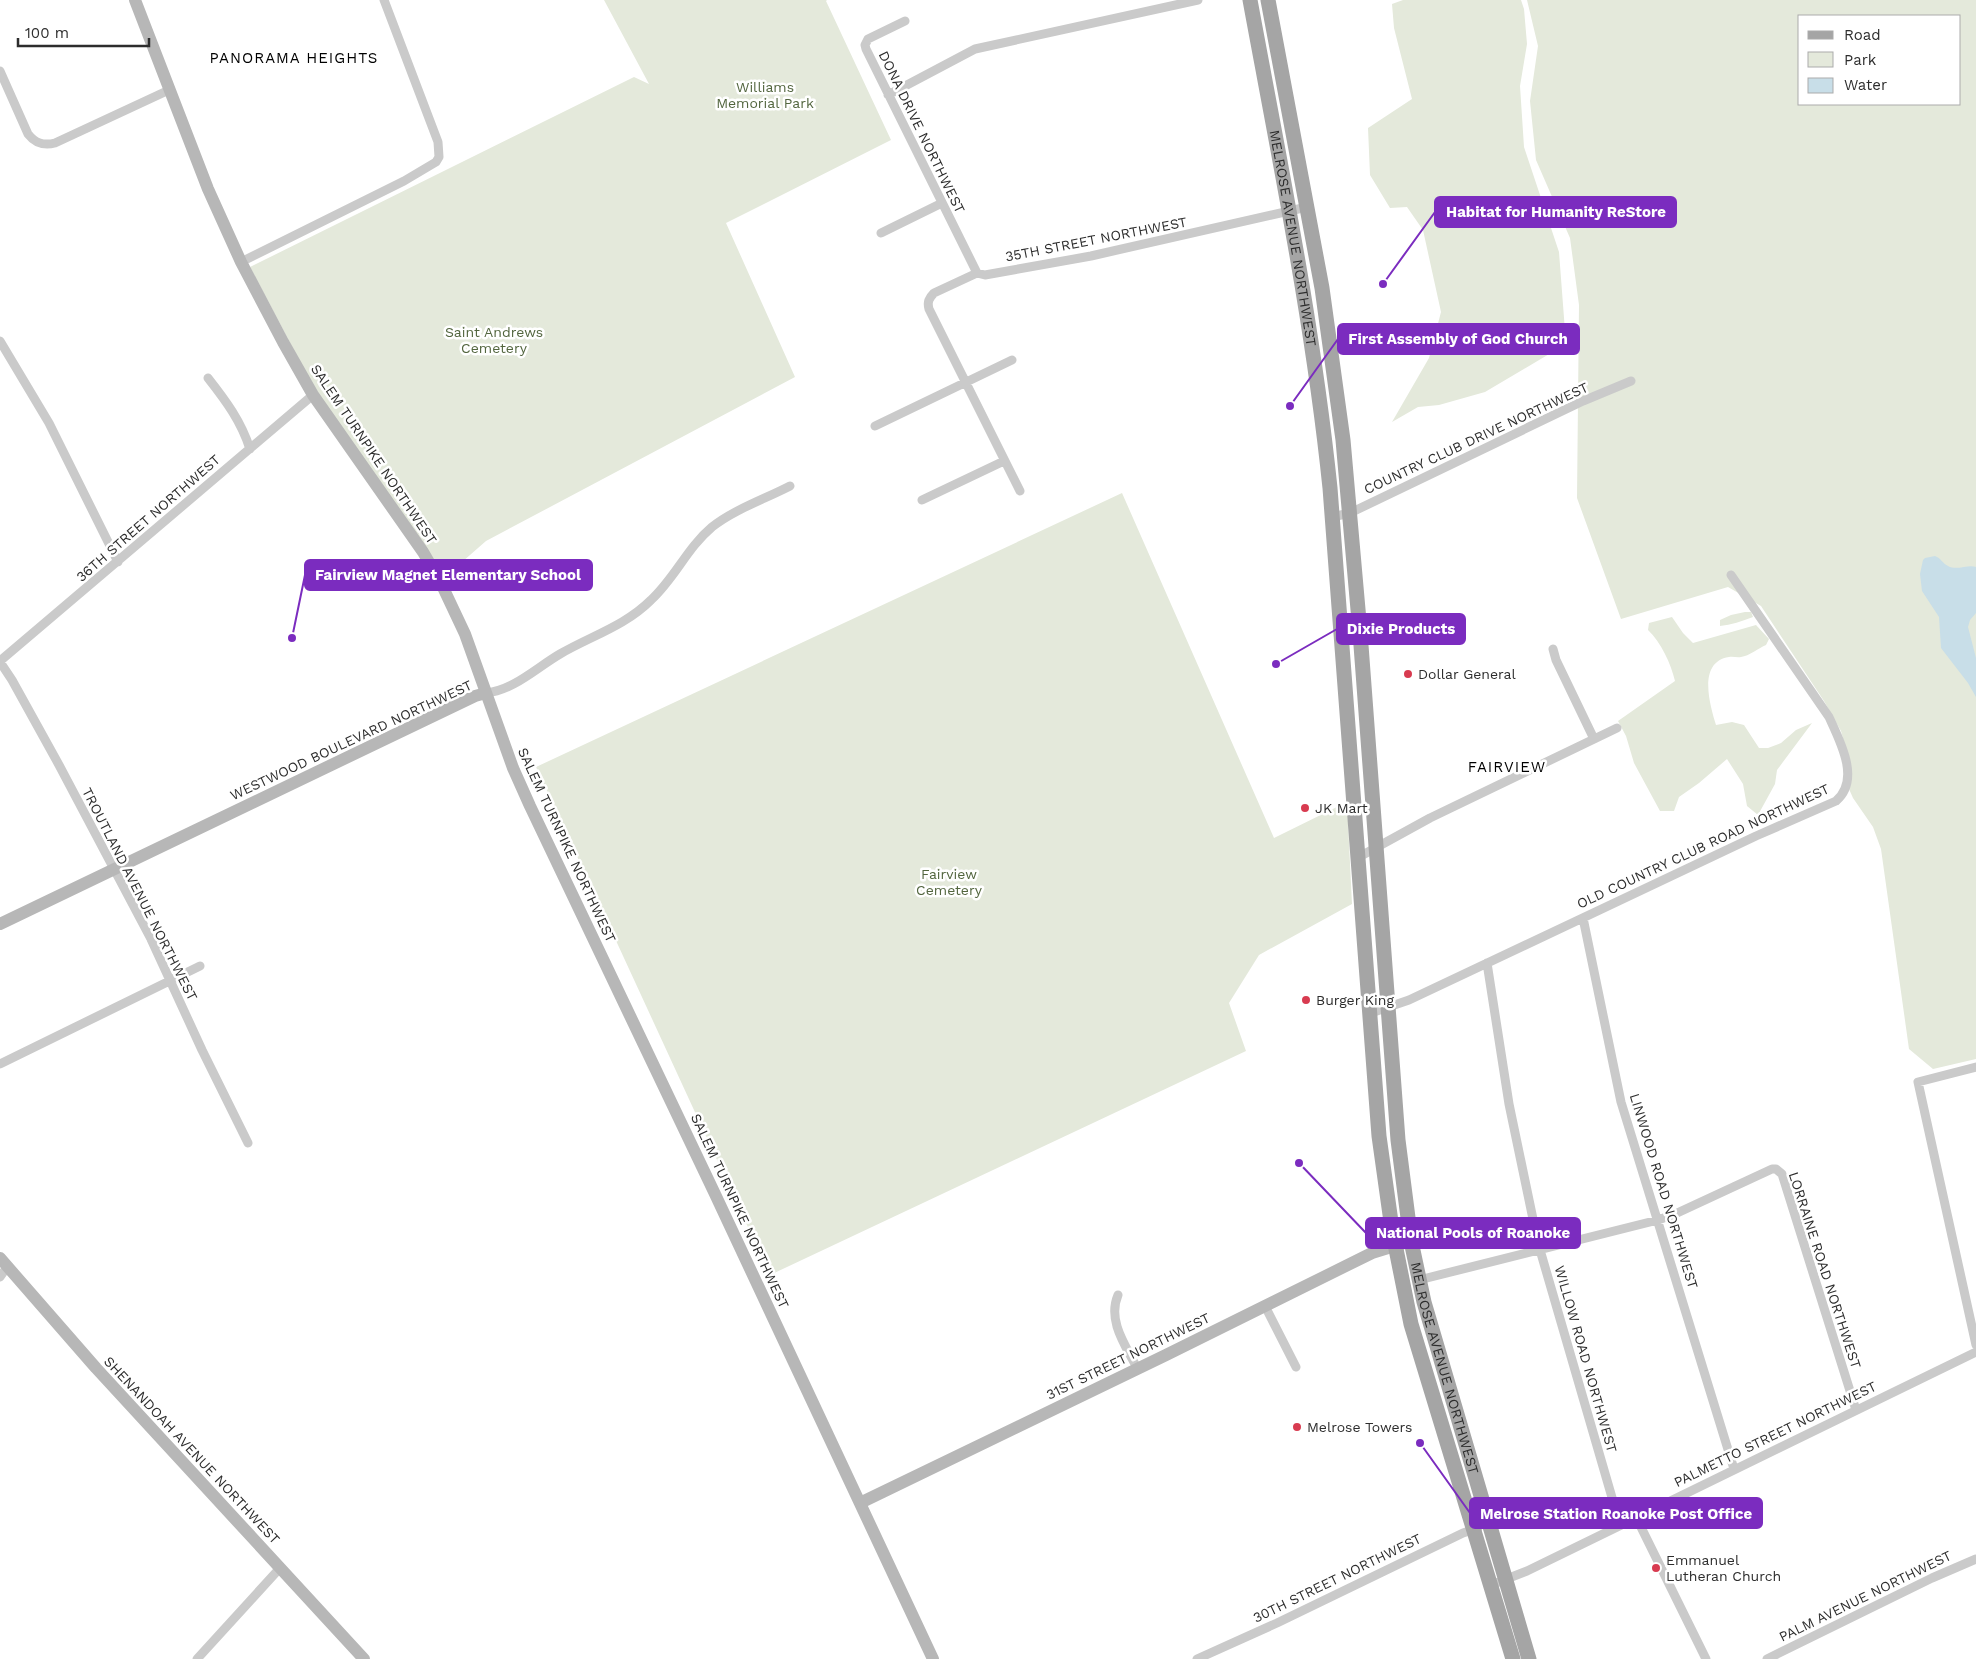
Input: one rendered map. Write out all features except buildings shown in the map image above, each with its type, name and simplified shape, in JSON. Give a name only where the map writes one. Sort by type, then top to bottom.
[{"type":"main road","name":"MELROSE AVENUE NORTHWEST","points":[[1250,0],[1290,211],[1318,382],[1332,517],[1379,1136],[1395,1245],[1418,1350],[1513,1659]]},
{"type":"main road","name":"MELROSE AVENUE NORTHWEST","points":[[1268,0],[1322,288],[1336,376],[1350,513],[1398,1140],[1411,1241],[1434,1342],[1528,1658]]},
{"type":"street","name":"SALEM TURNPIKE NORTHWEST","points":[[135,0],[208,189],[241,262],[283,342],[313,395],[423,552],[440,580],[465,634],[513,768],[530,806],[934,1659]]},
{"type":"street","points":[[241,262],[415,176],[436,162],[439,157],[438,142],[384,0]]},
{"type":"street","points":[[888,96],[974,49],[1198,0]]},
{"type":"street","name":"DONA DRIVE NORTHWEST","points":[[905,21],[868,39],[865,45],[888,96],[977,273]]},
{"type":"street","points":[[0,71],[28,134],[38,143],[50,144],[169,90]]},
{"type":"street","points":[[881,233],[942,203]]},
{"type":"street","name":"35TH STREET NORTHWEST","points":[[965,383],[928,306],[930,296],[934,293],[977,273],[985,275],[1091,256],[1307,207]]},
{"type":"street","points":[[0,340],[49,423],[118,562]]},
{"type":"street","points":[[875,426],[1012,360]]},
{"type":"street","points":[[208,378],[231,407],[241,425],[250,449]]},
{"type":"street","name":"COUNTRY CLUB DRIVE NORTHWEST","points":[[1332,517],[1350,513],[1574,406],[1631,381]]},
{"type":"street","points":[[965,383],[1020,491]]},
{"type":"street","name":"36TH STREET NORTHWEST","points":[[0,662],[313,395]]},
{"type":"street","points":[[922,500],[1004,461]]},
{"type":"street","name":"WESTWOOD BOULEVARD NORTHWEST","points":[[0,924],[475,696],[505,689],[561,653],[617,626],[637,613],[663,588],[691,549],[713,527],[790,486]]},
{"type":"street","name":"OLD COUNTRY CLUB ROAD NORTHWEST","points":[[1371,1013],[1409,1000],[1756,836],[1836,801],[1844,791],[1847,779],[1845,755],[1829,717],[1731,575]]},
{"type":"street","points":[[1553,649],[1556,660],[1594,739]]},
{"type":"street","name":"TROUTLAND AVENUE NORTHWEST","points":[[0,662],[17,688],[115,869],[248,1143]]},
{"type":"street","points":[[1358,857],[1430,818],[1617,728]]},
{"type":"street","name":"LINWOOD ROAD NORTHWEST","points":[[1583,918],[1617,1086],[1734,1469]]},
{"type":"street","name":"WILLOW ROAD NORTHWEST","points":[[1487,963],[1509,1104],[1539,1249],[1620,1525]]},
{"type":"street","points":[[0,1064],[200,966]]},
{"type":"street","points":[[1976,1067],[1918,1082],[1976,1345]]},
{"type":"street","name":"LORRAINE ROAD NORTHWEST","points":[[1658,1220],[1772,1169],[1776,1169],[1782,1174],[1856,1410]]},
{"type":"street","points":[[1419,1280],[1658,1220]]},
{"type":"street","name":"31ST STREET NORTHWEST","points":[[860,1503],[1372,1253],[1411,1241]]},
{"type":"street","name":"SHENANDOAH AVENUE NORTHWEST","points":[[2,1267],[364,1659]]},
{"type":"street","points":[[1118,1295],[1114,1312],[1116,1325],[1137,1368]]},
{"type":"street","points":[[1265,1306],[1296,1367]]},
{"type":"street","name":"PALMETTO STREET NORTHWEST","points":[[1490,1585],[1527,1571],[1976,1352]]},
{"type":"street","points":[[1636,1517],[1706,1659]]},
{"type":"street","name":"30TH STREET NORTHWEST","points":[[1197,1659],[1277,1624],[1473,1529],[1489,1525]]},
{"type":"street","name":"PALM AVENUE NORTHWEST","points":[[1767,1659],[1932,1578],[1976,1559]]},
{"type":"street","points":[[197,1659],[280,1568]]},
{"type":"green space","name":"Saint Andrews Cemetery","points":[[604,0],[827,0],[891,140],[726,223],[795,377],[486,541],[446,576],[337,423],[307,375],[250,267],[634,77],[649,84]]},
{"type":"green space","points":[[1403,0],[1521,0],[1524,9],[1527,44],[1520,86],[1524,147],[1559,252],[1566,344],[1485,392],[1439,405],[1418,407],[1392,422],[1429,358],[1441,312],[1423,230],[1407,207],[1390,208],[1370,175],[1368,128],[1412,99],[1394,28],[1392,4]]},
{"type":"green space","points":[[1527,0],[1976,0],[1976,1059],[1933,1069],[1909,1049],[1881,849],[1873,827],[1849,789],[1851,775],[1841,731],[1824,701],[1761,606],[1728,587],[1621,619],[1577,498],[1579,305],[1570,238],[1536,160],[1530,101],[1538,46]]},
{"type":"green space","name":"Fairview Cemetery","points":[[1122,493],[1274,838],[1347,802],[1352,904],[1259,955],[1229,1003],[1246,1051],[770,1275],[536,767]]},
{"type":"green space","points":[[1751,612],[1753,617],[1720,626],[1720,620]]},
{"type":"green space","points":[[1672,617],[1693,643],[1756,625],[1769,639],[1766,645],[1751,654],[1729,657],[1719,661],[1713,667],[1709,675],[1708,685],[1716,725],[1732,722],[1744,725],[1759,748],[1768,748],[1781,743],[1796,730],[1812,723],[1777,770],[1775,784],[1758,815],[1747,806],[1743,784],[1727,759],[1679,797],[1674,811],[1660,811],[1634,763],[1626,736],[1618,721],[1675,681],[1665,654],[1648,630],[1649,623]]},
{"type":"water","points":[[1935,556],[1951,567],[1976,567],[1976,613],[1970,620],[1968,627],[1976,658],[1976,697],[1968,683],[1941,648],[1939,617],[1922,591],[1920,574],[1923,560]]},
{"type":"place","name":"Habitat for Humanity ReStore","points":[[1383,284]]},
{"type":"place","name":"First Assembly of God Church","points":[[1290,406]]},
{"type":"place","name":"Fairview Magnet Elementary School","points":[[292,638]]},
{"type":"place","name":"Dixie Products","points":[[1276,664]]},
{"type":"place","name":"Dollar General","points":[[1408,674]]},
{"type":"place","name":"JK Mart","points":[[1305,808]]},
{"type":"place","name":"Burger King","points":[[1306,1000]]},
{"type":"place","name":"National Pools of Roanoke","points":[[1299,1163]]},
{"type":"place","name":"Melrose Towers","points":[[1297,1427]]},
{"type":"place","name":"Melrose Station Roanoke Post Office","points":[[1420,1443]]},
{"type":"place","name":"Emmanuel Lutheran Church","points":[[1656,1568]]},
{"type":"district","name":"PANORAMA HEIGHTS","points":[[294,58]]},
{"type":"district","name":"FAIRVIEW","points":[[1507,767]]},
{"type":"park label","name":"Williams Memorial Park","points":[[765,95]]}]
